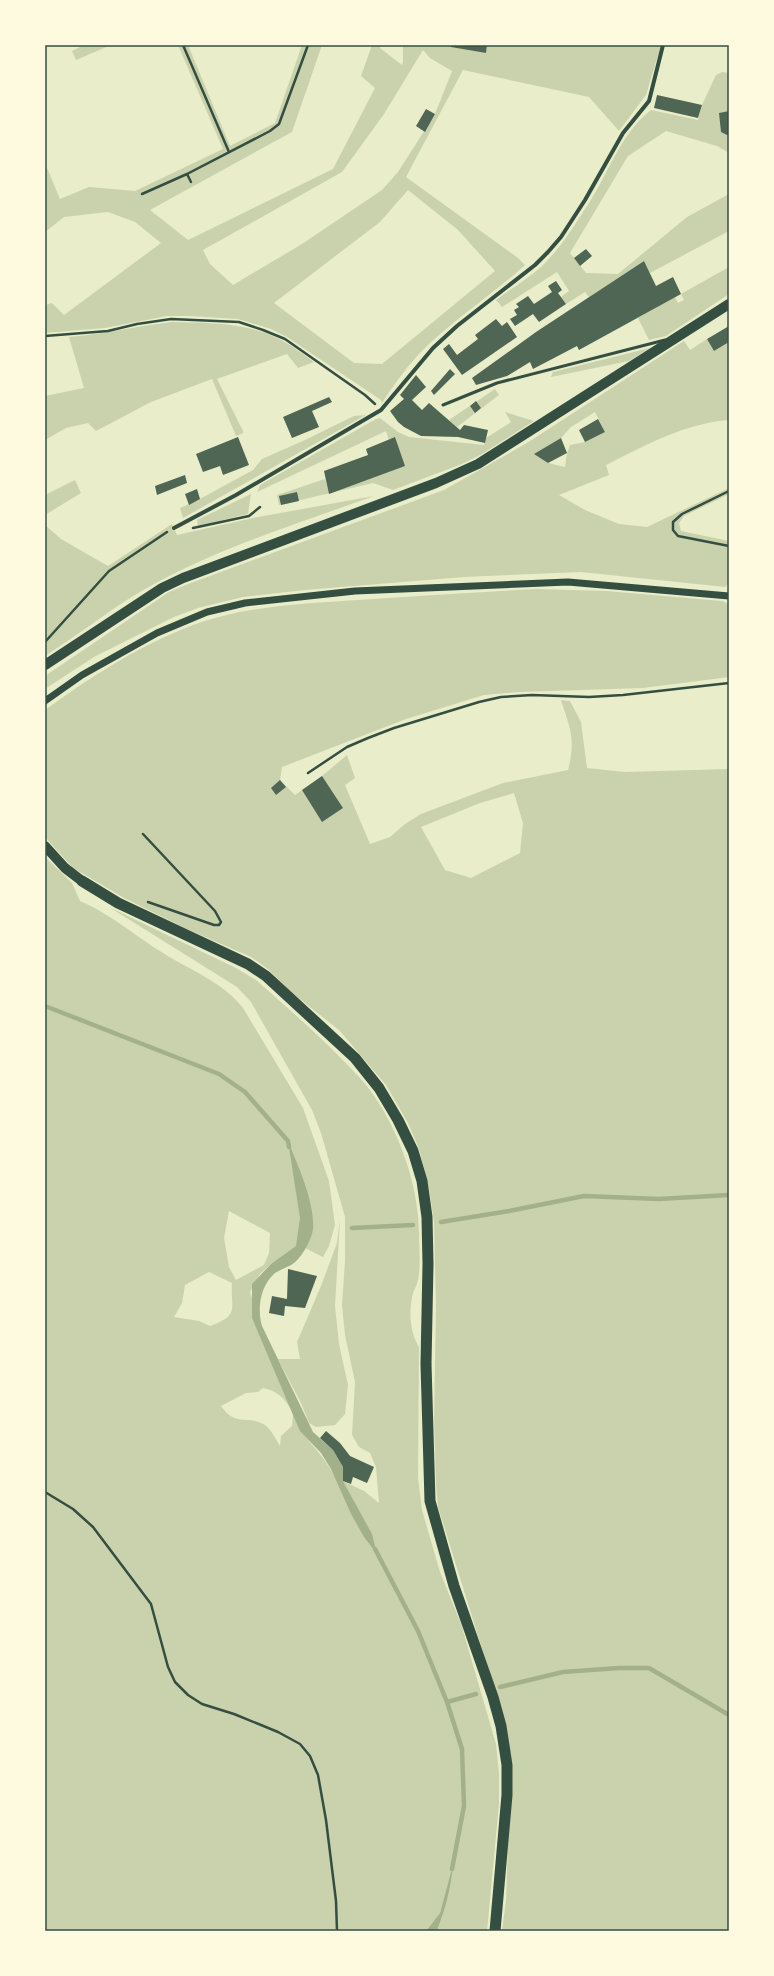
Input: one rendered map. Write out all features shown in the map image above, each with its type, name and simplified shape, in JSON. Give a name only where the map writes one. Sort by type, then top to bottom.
[{"type":"highway","points":[[82,881],[125,907],[248,964],[266,976],[355,1058],[379,1088],[398,1120],[413,1151],[422,1181],[427,1217],[427,1413],[430,1501],[454,1586],[494,1698],[505,1746],[507,1796],[495,1931]]},
{"type":"main road","points":[[45,666],[162,588],[183,578],[436,483],[478,464],[729,304]]},
{"type":"main road","points":[[45,846],[65,868],[82,881]]},
{"type":"street","points":[[174,528],[236,495],[381,410],[433,348],[456,326],[535,265],[561,237],[585,200],[623,133],[649,101],[663,45]]},
{"type":"street","points":[[45,701],[82,675],[157,633],[207,612],[245,603],[355,591],[561,582],[652,588],[729,596]]},
{"type":"lane","points":[[443,405],[497,382],[682,335]]},
{"type":"path","points":[[183,45],[229,152]]},
{"type":"path","points":[[142,194],[187,174],[270,131],[279,124],[308,45]]},
{"type":"path","points":[[187,174],[191,182]]},
{"type":"path","points":[[45,336],[108,331],[137,324],[171,319],[239,322],[285,339],[365,395],[381,410]]},
{"type":"path","points":[[729,491],[682,514],[673,522],[673,530],[678,536],[729,546]]},
{"type":"path","points":[[183,524],[186,527],[198,528],[250,516],[260,507]]},
{"type":"path","points":[[45,642],[109,571],[174,528]]},
{"type":"path","points":[[308,773],[347,747],[368,738],[394,728],[478,702],[532,695],[589,697],[623,695],[729,683]]},
{"type":"path","points":[[143,834],[215,911],[221,922],[219,925],[214,925],[148,902]]},
{"type":"path","points":[[45,1492],[73,1509],[93,1527],[151,1604],[168,1667],[175,1682],[188,1695],[202,1704],[234,1714],[278,1732],[300,1744],[310,1756],[318,1775],[326,1820],[336,1901],[337,1931]]},
{"type":"shaded area","points":[[84,45],[111,45],[76,60],[72,51]]},
{"type":"shaded area","points":[[178,45],[188,45],[230,146],[275,123],[302,45],[322,45],[292,132],[150,210],[188,240],[333,169],[375,88],[361,76],[372,45],[381,45],[380,48],[402,65],[403,45],[446,45],[486,53],[487,45],[661,45],[646,95],[619,131],[589,97],[463,70],[406,177],[518,258],[525,265],[431,342],[409,366],[382,403],[381,400],[287,337],[271,329],[238,319],[167,316],[105,328],[45,333],[45,305],[52,303],[64,315],[161,243],[135,222],[108,212],[64,217],[45,232],[45,163],[60,199],[89,187],[135,191],[223,149]],"holes":[[[423,50],[430,58],[452,71],[435,114],[398,172],[382,190],[302,244],[233,285],[210,264],[203,250],[342,172],[384,114]],[[408,190],[458,230],[495,271],[382,364],[354,363],[274,303],[380,222]]]},
{"type":"shaded area","points":[[722,72],[729,73],[729,111],[720,113],[729,136],[729,153],[717,146],[666,131],[628,156],[570,253],[586,273],[618,274],[687,217],[729,194],[729,231],[650,273],[644,261],[589,297],[585,292],[566,304],[561,297],[569,291],[557,272],[502,307],[496,300],[540,268],[563,242],[589,203],[623,141],[641,119],[651,110],[698,120],[702,105],[716,75]]},
{"type":"shaded area","points":[[729,267],[729,294],[666,336],[649,340],[638,318],[675,297],[678,303],[684,300],[681,294]]},
{"type":"shaded area","points":[[172,322],[229,325],[257,330],[283,341],[314,362],[298,368],[287,354],[217,379],[243,431],[243,433],[236,436],[212,379],[151,402],[96,431],[88,423],[66,428],[45,440],[45,396],[84,388],[69,337]]},
{"type":"shaded area","points":[[707,339],[714,351],[729,342],[729,420],[697,426],[665,436],[606,465],[609,475],[559,495],[585,510],[619,524],[647,527],[729,488],[729,494],[684,516],[679,523],[681,531],[729,541],[729,583],[725,587],[581,572],[464,577],[305,590],[243,597],[198,608],[174,617],[94,657],[45,689],[45,676],[169,592],[444,490],[527,443],[684,341],[690,350]],"holes":[[[595,412],[605,432],[585,442],[570,445],[565,467],[548,463],[535,454],[561,438],[571,427]]]},
{"type":"shaded area","points":[[650,348],[629,361],[551,377],[553,372]]},
{"type":"shaded area","points":[[495,389],[499,395],[457,427],[449,420]]},
{"type":"shaded area","points":[[505,412],[534,421],[482,454],[462,464],[393,490],[373,483],[279,505],[277,495],[325,479],[329,493],[404,466],[395,437],[389,440],[386,431],[257,492],[260,485],[376,419],[380,418],[398,432],[409,437],[484,445],[486,438],[511,422]]},
{"type":"shaded area","points":[[366,415],[183,518],[180,508],[198,500],[253,470],[262,459],[354,416]]},
{"type":"shaded area","points":[[75,480],[81,493],[45,515],[45,495]]},
{"type":"shaded area","points":[[251,494],[248,514],[198,526],[197,520]]},
{"type":"shaded area","points":[[374,496],[262,536],[180,570],[126,600],[45,656],[45,525],[61,539],[108,566],[172,524],[177,535],[253,518]]},
{"type":"shaded area","points":[[537,589],[606,591],[722,601],[729,604],[729,677],[643,688],[519,692],[484,695],[406,719],[282,767],[280,780],[295,795],[322,776],[347,755],[355,778],[345,785],[370,844],[390,837],[405,824],[421,814],[503,783],[568,770],[572,742],[561,700],[570,701],[581,722],[587,768],[625,772],[729,769],[729,1931],[502,1931],[506,1900],[508,1840],[506,1726],[438,1507],[434,1420],[436,1308],[434,1222],[429,1188],[419,1149],[408,1123],[386,1085],[339,1030],[291,992],[268,969],[251,957],[187,929],[124,898],[73,868],[45,837],[45,710],[111,665],[146,646],[204,621],[225,615],[269,607]],"holes":[[[514,793],[523,823],[520,853],[471,878],[445,870],[421,827],[480,803]]]},
{"type":"shaded area","points":[[45,857],[72,883],[80,901],[102,912],[163,953],[216,984],[235,999],[243,1008],[303,1108],[329,1181],[335,1225],[329,1246],[323,1257],[305,1248],[304,1242],[271,1264],[260,1274],[250,1292],[276,1372],[291,1409],[279,1395],[263,1388],[258,1392],[246,1393],[221,1406],[226,1413],[232,1417],[237,1419],[253,1420],[265,1425],[280,1446],[281,1436],[292,1426],[293,1414],[305,1436],[335,1477],[361,1531],[369,1530],[343,1481],[364,1491],[379,1503],[376,1467],[370,1453],[359,1447],[352,1435],[355,1382],[345,1335],[342,1305],[345,1261],[345,1217],[321,1133],[312,1110],[251,1002],[237,987],[109,907],[236,968],[256,980],[296,1015],[360,1078],[373,1094],[394,1131],[410,1172],[418,1214],[420,1257],[417,1282],[412,1297],[411,1316],[412,1329],[419,1347],[418,1478],[422,1510],[440,1572],[461,1624],[496,1744],[499,1774],[499,1804],[487,1931],[437,1931],[442,1917],[453,1867],[440,1913],[426,1931],[45,1931]],"holes":[[[229,1211],[270,1233],[269,1253],[264,1265],[236,1280],[229,1267],[224,1238]],[[209,1272],[232,1283],[232,1310],[230,1314],[220,1322],[210,1326],[199,1321],[174,1317],[182,1303],[185,1285]]]},
{"type":"shaded area","points":[[288,1141],[309,1196],[313,1218],[313,1229],[309,1243],[300,1257],[292,1264],[275,1273],[266,1284],[260,1305],[262,1326],[313,1432],[333,1450],[343,1467],[343,1481],[372,1534],[377,1554],[364,1537],[351,1514],[331,1469],[321,1453],[300,1431],[252,1318],[252,1284],[271,1264],[296,1246],[300,1218]]},
{"type":"shaded area","points":[[340,1219],[335,1306],[339,1344],[348,1385],[345,1414],[335,1425],[316,1427],[309,1423],[301,1403],[278,1359],[300,1359],[297,1342],[321,1286],[337,1243]]},
{"type":"shaded area","points":[[453,1865],[447,1899],[437,1931],[426,1931],[440,1913]]},
{"type":"building","points":[[451,45],[487,45],[486,53],[451,47]]},
{"type":"building","points":[[657,95],[702,105],[698,118],[654,108]]},
{"type":"building","points":[[426,109],[435,114],[425,132],[416,126]]},
{"type":"building","points":[[729,111],[729,136],[721,132],[719,113]]},
{"type":"building","points":[[586,249],[592,256],[580,266],[574,258]]},
{"type":"building","points":[[644,261],[656,286],[673,277],[681,294],[579,350],[577,346],[533,369],[530,362],[507,376],[476,385],[472,378],[536,332]]},
{"type":"building","points":[[556,281],[562,290],[558,293],[566,304],[539,322],[533,314],[515,326],[510,319],[517,315],[514,310],[519,307],[516,304],[528,296],[534,304],[552,292],[548,286]]},
{"type":"building","points":[[496,319],[502,326],[507,322],[517,337],[462,375],[443,349],[449,344],[457,355],[478,339],[475,335]]},
{"type":"building","points":[[729,326],[729,342],[714,351],[707,339]]},
{"type":"building","points":[[450,369],[455,374],[434,395],[431,391]]},
{"type":"building","points":[[416,375],[426,387],[412,400],[422,410],[429,403],[460,430],[464,425],[488,430],[485,443],[458,437],[421,436],[398,422],[390,411],[404,399],[400,395]]},
{"type":"building","points":[[329,397],[332,402],[312,411],[319,427],[292,438],[283,417]]},
{"type":"building","points":[[476,401],[481,408],[475,413],[470,406]]},
{"type":"building","points":[[598,419],[605,432],[585,442],[579,430]]},
{"type":"building","points":[[238,437],[249,465],[223,475],[220,466],[203,472],[196,454]]},
{"type":"building","points":[[395,437],[405,466],[329,494],[324,471],[368,455],[366,449]]},
{"type":"building","points":[[561,438],[567,453],[548,463],[534,454]]},
{"type":"building","points":[[185,475],[187,483],[157,495],[155,486]]},
{"type":"building","points":[[197,489],[200,499],[189,505],[185,494]]},
{"type":"building","points":[[297,492],[299,501],[281,505],[279,496]]},
{"type":"building","points":[[322,776],[343,808],[322,822],[302,790]]},
{"type":"building","points":[[280,780],[286,787],[276,795],[271,788]]},
{"type":"building","points":[[288,1269],[317,1276],[305,1308],[285,1306],[284,1316],[269,1313],[272,1296],[287,1299]]},
{"type":"building","points":[[326,1431],[340,1443],[350,1456],[374,1467],[367,1483],[353,1477],[351,1484],[343,1481],[343,1467],[333,1450],[320,1438]]},
{"type":"waterway","points":[[45,1006],[219,1074],[245,1092],[288,1141],[289,1147]]},
{"type":"waterway","points":[[441,1222],[509,1211],[584,1196],[659,1199],[729,1195]]},
{"type":"waterway","points":[[352,1228],[413,1225]]},
{"type":"waterway","points":[[375,1549],[418,1631],[447,1702],[462,1749],[464,1806],[452,1869]]},
{"type":"waterway","points":[[500,1687],[563,1672],[619,1668],[649,1668],[729,1715]]},
{"type":"waterway","points":[[447,1702],[476,1694]]}]
